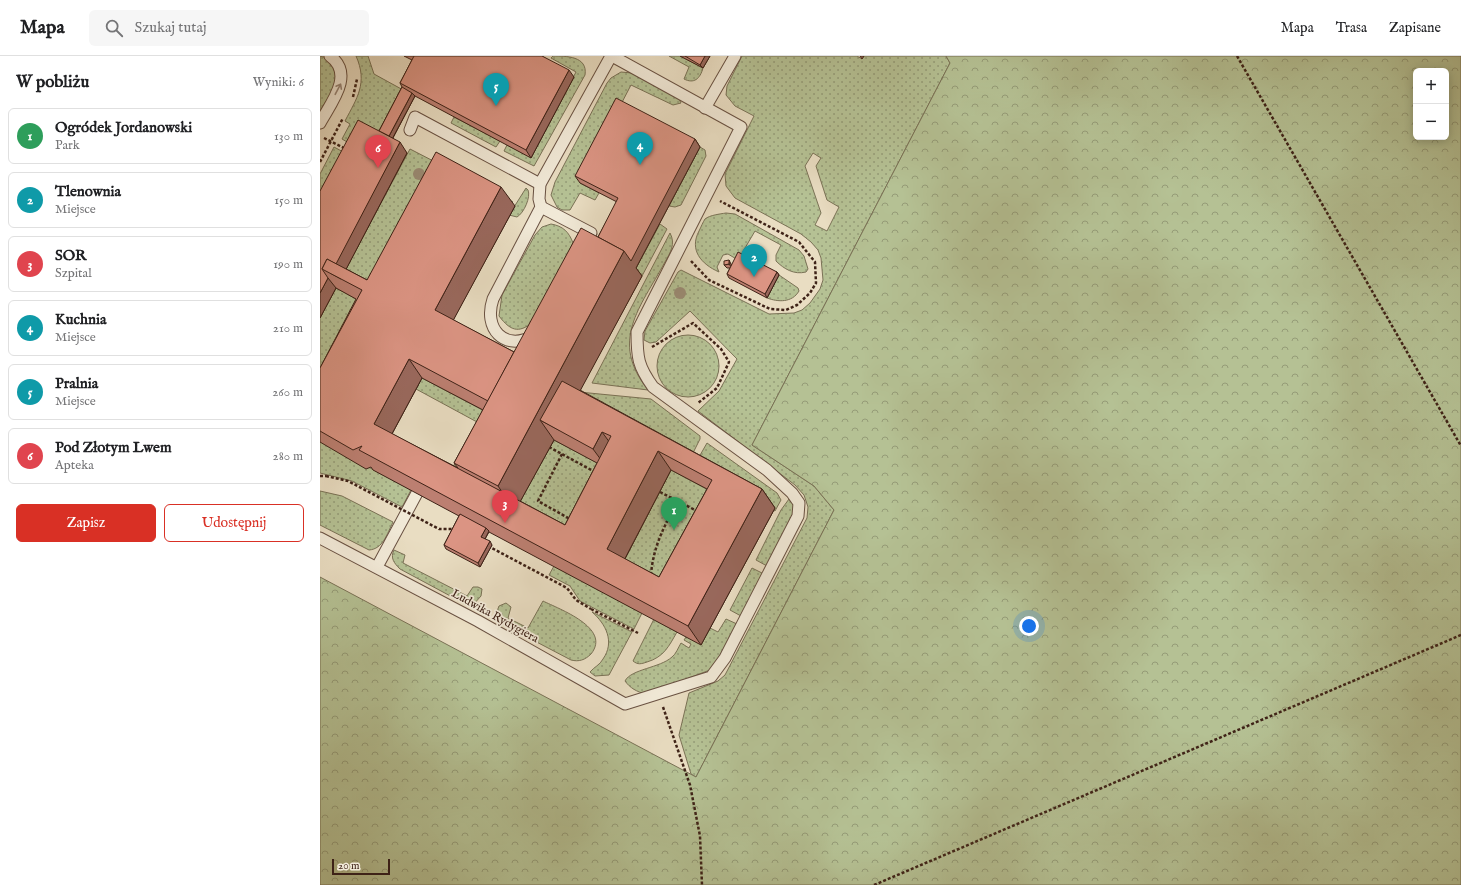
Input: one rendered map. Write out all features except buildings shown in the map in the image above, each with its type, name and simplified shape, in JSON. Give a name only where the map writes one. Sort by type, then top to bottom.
[{"type":"lane","points":[[320,123],[342,81],[342,72],[335,60],[330,56]]},
{"type":"lane","points":[[539,330],[536,334],[526,340],[515,341],[504,338],[495,331],[490,322],[489,310],[493,299],[541,207],[539,199],[540,184],[611,56],[741,127],[637,332],[637,352],[641,371],[653,387],[687,412]]},
{"type":"lane","points":[[705,108],[735,56]]},
{"type":"lane","points":[[410,130],[415,117],[540,184]]},
{"type":"lane","points":[[541,207],[591,233],[580,254]]},
{"type":"lane","name":"Ludwika Rydygiera","points":[[320,538],[377,567],[558,665],[625,704],[659,695],[711,677],[725,658],[798,516],[799,503],[792,492],[767,470],[687,412]]},
{"type":"lane","points":[[377,567],[417,493]]},
{"type":"path","points":[[1237,56],[1461,446]]},
{"type":"path","points":[[330,141],[350,151]]},
{"type":"path","points":[[682,244],[692,263],[709,280],[770,309],[786,310],[797,305],[810,293],[816,283],[815,262],[799,242],[707,194]]},
{"type":"path","points":[[637,352],[654,346],[673,333],[693,323],[721,349],[729,362],[717,388],[687,412]]},
{"type":"path","points":[[549,447],[598,474]]},
{"type":"path","points":[[562,454],[538,501],[573,520],[570,526]]},
{"type":"path","points":[[320,476],[348,481],[439,529],[453,528],[458,531]]},
{"type":"path","points":[[660,492],[700,514]]},
{"type":"path","points":[[651,576],[652,559],[657,539],[678,501]]},
{"type":"path","points":[[483,544],[567,588],[576,600],[638,633]]},
{"type":"path","points":[[644,572],[657,579]]},
{"type":"path","points":[[874,885],[1461,634]]},
{"type":"path","points":[[659,695],[690,786],[700,836],[702,885]]},
{"type":"green space","points":[[320,56],[327,59],[333,65],[337,80],[320,111]]},
{"type":"green space","points":[[356,56],[368,56],[374,74],[405,91],[380,138],[352,145],[342,139],[350,124],[345,121],[360,90],[361,74]]},
{"type":"green space","points":[[553,56],[575,58],[583,64],[585,75],[534,166],[504,151],[507,145],[531,157],[576,72],[551,58]]},
{"type":"green space","points":[[669,56],[680,56],[703,68],[698,78],[694,81],[684,79],[689,67]]},
{"type":"green space","points":[[742,56],[857,56],[862,59],[864,56],[946,56],[950,63],[752,445],[814,486],[834,510],[696,777],[691,774],[679,735],[689,693],[718,681],[725,675],[807,518],[808,507],[804,495],[795,485],[698,411],[719,391],[737,359],[690,311],[656,342],[650,343],[644,340],[645,331],[678,272],[681,270],[769,314],[794,313],[802,310],[810,303],[820,289],[823,280],[821,258],[818,250],[811,242],[801,234],[735,198],[726,186],[725,174],[754,116],[735,106],[726,95],[727,86]],"holes":[[[813,153],[821,158],[816,166],[827,200],[839,207],[827,231],[815,225],[821,213],[805,166]]]},
{"type":"green space","points":[[946,56],[1461,56],[1461,885],[320,885],[320,577],[696,777],[834,510],[814,486],[752,445],[950,63]]},
{"type":"green space","points":[[621,72],[632,73],[678,97],[681,103],[673,105],[631,85],[580,183],[599,193],[595,200],[580,193],[570,210],[562,210],[557,207],[551,195],[555,182],[607,83],[611,78]]},
{"type":"green space","points":[[454,117],[500,141],[496,147],[451,123]]},
{"type":"green space","points":[[334,147],[347,154],[320,206],[320,174]]},
{"type":"green space","points":[[700,147],[705,150],[706,156],[681,205],[675,207],[669,206]]},
{"type":"green space","points":[[410,149],[513,202],[380,299],[341,278]]},
{"type":"green space","points":[[526,188],[529,193],[529,197],[524,209],[517,217],[509,215]]},
{"type":"green space","points":[[726,213],[735,214],[799,250],[804,256],[808,269],[806,272],[793,272],[779,264],[776,261],[776,255],[781,245],[755,231],[738,260],[728,254],[723,255],[717,267],[719,272],[707,265],[698,256],[695,244],[696,238],[705,219]]},
{"type":"green space","points":[[551,224],[559,226],[565,230],[573,243],[536,320],[521,329],[512,328],[508,326],[499,316],[502,295],[535,235],[542,227]]},
{"type":"green space","points":[[660,224],[667,229],[642,276],[634,272]]},
{"type":"green space","points":[[670,233],[672,237],[672,245],[670,252],[638,310],[632,325],[630,340],[631,356],[637,372],[648,390],[592,383]]},
{"type":"green space","points":[[779,275],[798,288],[799,291],[796,295],[789,300],[780,301],[767,298]]},
{"type":"green space","points":[[336,288],[375,309],[320,412],[320,317]]},
{"type":"green space","points":[[682,335],[694,335],[710,344],[717,354],[719,366],[717,378],[710,388],[694,397],[682,397],[671,392],[662,383],[657,372],[657,360],[662,349],[671,340]]},
{"type":"green space","points":[[422,378],[507,423],[472,488],[453,467],[477,422],[416,389]]},
{"type":"green space","points":[[579,392],[651,399],[700,436],[700,439],[689,461]]},
{"type":"green space","points":[[554,440],[607,468],[578,544],[515,511]]},
{"type":"green space","points":[[320,441],[411,490],[402,507],[352,481],[320,473]]},
{"type":"green space","points":[[707,443],[777,493],[781,500],[775,511],[695,464]]},
{"type":"green space","points":[[671,470],[725,499],[672,596],[620,568]]},
{"type":"green space","points":[[320,491],[342,496],[393,522],[381,544],[374,549],[369,550],[320,525]]},
{"type":"green space","points":[[789,499],[795,507],[795,513],[767,566],[756,560],[781,510]]},
{"type":"green space","points":[[394,550],[405,555],[403,563],[467,596],[473,587],[478,587],[482,589],[481,596],[473,605],[469,606],[400,569],[393,560],[392,556]]},
{"type":"green space","points":[[554,566],[642,613],[634,629],[580,601],[570,586],[549,575]]},
{"type":"green space","points":[[752,568],[764,574],[741,616],[730,610]]},
{"type":"green space","points":[[543,601],[571,614],[589,628],[595,636],[596,645],[589,656],[579,661],[571,660],[506,626],[500,621],[496,614],[499,606],[506,603],[511,607],[508,618],[528,628]]},
{"type":"green space","points":[[592,612],[632,632],[609,675],[595,676],[590,672],[602,661],[607,653],[608,646],[605,628]]},
{"type":"green space","points":[[654,619],[677,632],[662,654],[653,660],[640,664],[636,663],[633,661]]},
{"type":"green space","points":[[726,619],[737,624],[721,656],[710,670],[646,694],[629,686],[625,681],[628,677],[639,671],[667,661],[675,654],[681,643],[689,648],[691,644],[684,640],[686,637],[710,628],[718,632]]},
{"type":"place","name":"Pralnia","points":[[496,106]]},
{"type":"place","name":"Kuchnia","points":[[640,165]]},
{"type":"place","name":"Pod Złotym Lwem","points":[[378,168]]},
{"type":"place","name":"Tlenownia","points":[[754,277]]},
{"type":"place","name":"SOR","points":[[505,523]]},
{"type":"place","name":"Ogródek Jordanowski","points":[[674,530]]}]
